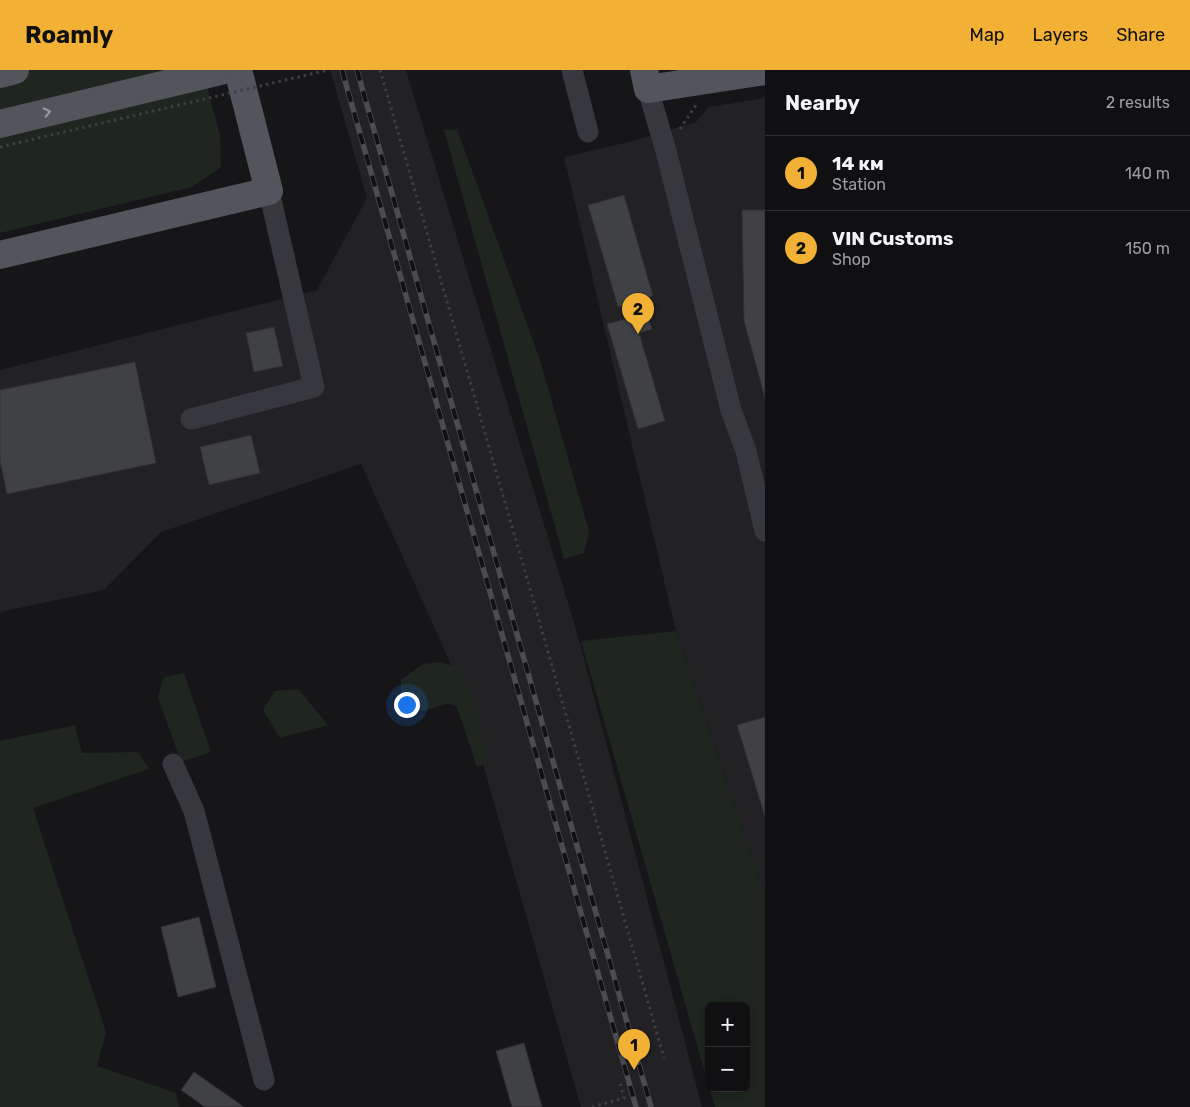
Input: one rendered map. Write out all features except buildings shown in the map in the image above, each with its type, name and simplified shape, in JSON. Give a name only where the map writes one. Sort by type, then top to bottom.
[{"type":"main road","points":[[0,74],[15,70]]},
{"type":"main road","points":[[0,124],[224,70]]},
{"type":"main road","points":[[0,255],[269,191],[238,70]]},
{"type":"main road","points":[[646,79],[765,71]]},
{"type":"lane","points":[[572,70],[588,132]]},
{"type":"lane","points":[[646,79],[731,410],[746,450],[765,531]]},
{"type":"lane","points":[[191,419],[314,387],[269,191]]},
{"type":"lane","points":[[173,764],[194,811],[264,1080]]},
{"type":"path","points":[[0,147],[328,70]]},
{"type":"path","points":[[380,70],[664,1058]]},
{"type":"path","points":[[666,151],[701,98]]},
{"type":"path","points":[[592,1107],[624,1098],[620,1083],[623,1083]]},
{"type":"shaded area","points":[[0,70],[203,70],[220,136],[221,167],[192,187],[0,233]]},
{"type":"shaded area","points":[[330,70],[406,70],[578,636],[702,1107],[581,1107],[461,687],[361,464],[161,532],[104,590],[0,612],[0,370],[317,290],[367,198]]},
{"type":"shaded area","points":[[765,98],[765,893],[676,631],[564,157],[629,142],[696,122],[709,107]]},
{"type":"shaded area","points":[[457,129],[539,357],[589,531],[584,553],[564,559],[444,130]]},
{"type":"shaded area","points":[[676,631],[765,893],[765,1107],[715,1107],[710,1092],[750,1092],[750,1002],[705,1002],[705,1073],[581,641]]},
{"type":"shaded area","points":[[441,662],[459,668],[473,694],[488,763],[477,767],[457,707],[448,703],[424,711],[408,708],[401,695],[401,680],[423,664]]},
{"type":"shaded area","points":[[184,673],[211,752],[181,762],[158,697],[164,677]]},
{"type":"shaded area","points":[[298,689],[328,725],[280,738],[263,710],[275,691]]},
{"type":"shaded area","points":[[75,725],[82,753],[138,752],[149,769],[33,808],[106,1032],[97,1066],[176,1093],[179,1107],[0,1107],[0,741]]},
{"type":"railway","points":[[342,70],[636,1107]]},
{"type":"railway","points":[[357,70],[651,1107]]},
{"type":"place","name":"VIN Customs","points":[[638,334]]},
{"type":"place","name":"14 км","points":[[634,1070]]}]
